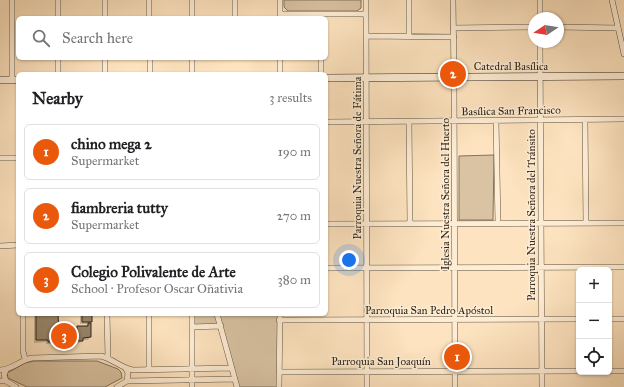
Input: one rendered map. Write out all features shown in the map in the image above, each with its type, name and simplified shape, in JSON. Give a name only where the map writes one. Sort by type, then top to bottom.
[{"type":"main road","name":"Catedral Basílica","points":[[328,78],[624,76]]},
{"type":"main road","points":[[0,80],[15,80]]},
{"type":"street","points":[[12,0],[15,80]]},
{"type":"street","points":[[58,0],[58,16]]},
{"type":"street","points":[[105,0],[105,16]]},
{"type":"street","points":[[149,0],[150,16]]},
{"type":"street","points":[[192,0],[192,16]]},
{"type":"street","points":[[235,0],[236,16]]},
{"type":"street","points":[[280,0],[280,16],[366,14]]},
{"type":"street","name":"Parroquia Nuestra Señora de Fátima","points":[[366,0],[367,387]]},
{"type":"street","points":[[409,0],[409,36]]},
{"type":"street","name":"Iglesia Nuestra Señora del Huerto","points":[[453,0],[455,387]]},
{"type":"street","points":[[540,0],[540,12]]},
{"type":"street","points":[[612,0],[624,54]]},
{"type":"street","points":[[453,28],[528,27]]},
{"type":"street","points":[[564,27],[618,28]]},
{"type":"street","points":[[366,36],[454,37]]},
{"type":"street","name":"Parroquia Nuestra Señora del Tránsito","points":[[540,48],[542,387]]},
{"type":"street","points":[[58,60],[58,72]]},
{"type":"street","points":[[105,60],[105,72]]},
{"type":"street","points":[[150,60],[150,72]]},
{"type":"street","points":[[192,60],[192,72]]},
{"type":"street","points":[[280,60],[280,72]]},
{"type":"street","points":[[321,60],[321,72]]},
{"type":"street","name":"Basílica San Francisco","points":[[328,122],[624,119]]},
{"type":"street","points":[[586,120],[586,223]]},
{"type":"street","points":[[496,121],[498,223]]},
{"type":"street","points":[[409,122],[410,224]]},
{"type":"street","points":[[0,158],[16,158]]},
{"type":"street","points":[[328,224],[624,223]]},
{"type":"street","points":[[0,246],[16,245]]},
{"type":"street","points":[[328,268],[624,267]]},
{"type":"street","points":[[23,316],[23,351],[25,359]]},
{"type":"street","points":[[107,316],[108,358]]},
{"type":"street","points":[[149,316],[149,369]]},
{"type":"street","points":[[192,316],[192,387]]},
{"type":"street","points":[[218,316],[237,387]]},
{"type":"street","points":[[279,317],[280,387]]},
{"type":"street","name":"Parroquia San Pedro Apóstol","points":[[279,317],[367,320],[576,319]]},
{"type":"street","points":[[612,319],[624,319]]},
{"type":"street","points":[[192,327],[221,326]]},
{"type":"street","points":[[16,387],[3,381],[3,370],[25,359],[32,358],[101,356],[108,358],[126,369],[232,368]]},
{"type":"street","points":[[126,369],[128,373],[127,381]]},
{"type":"street","name":"Parroquia San Joaquín","points":[[279,372],[576,370]]},
{"type":"street","points":[[612,370],[624,370]]},
{"type":"street","points":[[117,387],[127,381],[235,379]]},
{"type":"street","points":[[151,381],[151,387]]},
{"type":"shaded area","points":[[284,0],[361,0],[361,8],[357,11],[288,11],[284,7]]},
{"type":"shaded area","points":[[494,155],[493,220],[459,220],[459,156]]},
{"type":"shaded area","points":[[192,316],[280,316],[280,387],[237,387],[221,327],[192,327]]},
{"type":"shaded area","points":[[34,361],[97,361],[118,369],[121,372],[122,378],[105,387],[27,387],[8,378],[7,373],[25,363]]},
{"type":"building","points":[[36,316],[58,316],[59,332],[77,332],[77,326],[88,326],[88,323],[91,323],[91,337],[83,338],[83,341],[60,340],[60,342],[48,342],[48,340],[36,340]]},
{"type":"building","points":[[82,316],[92,316],[92,322],[82,322]]},
{"type":"place","name":"fiambreria tutty","points":[[453,74]]},
{"type":"place","name":"Colegio Polivalente de Arte","points":[[64,336]]},
{"type":"place","name":"chino mega 2","points":[[457,357]]}]
